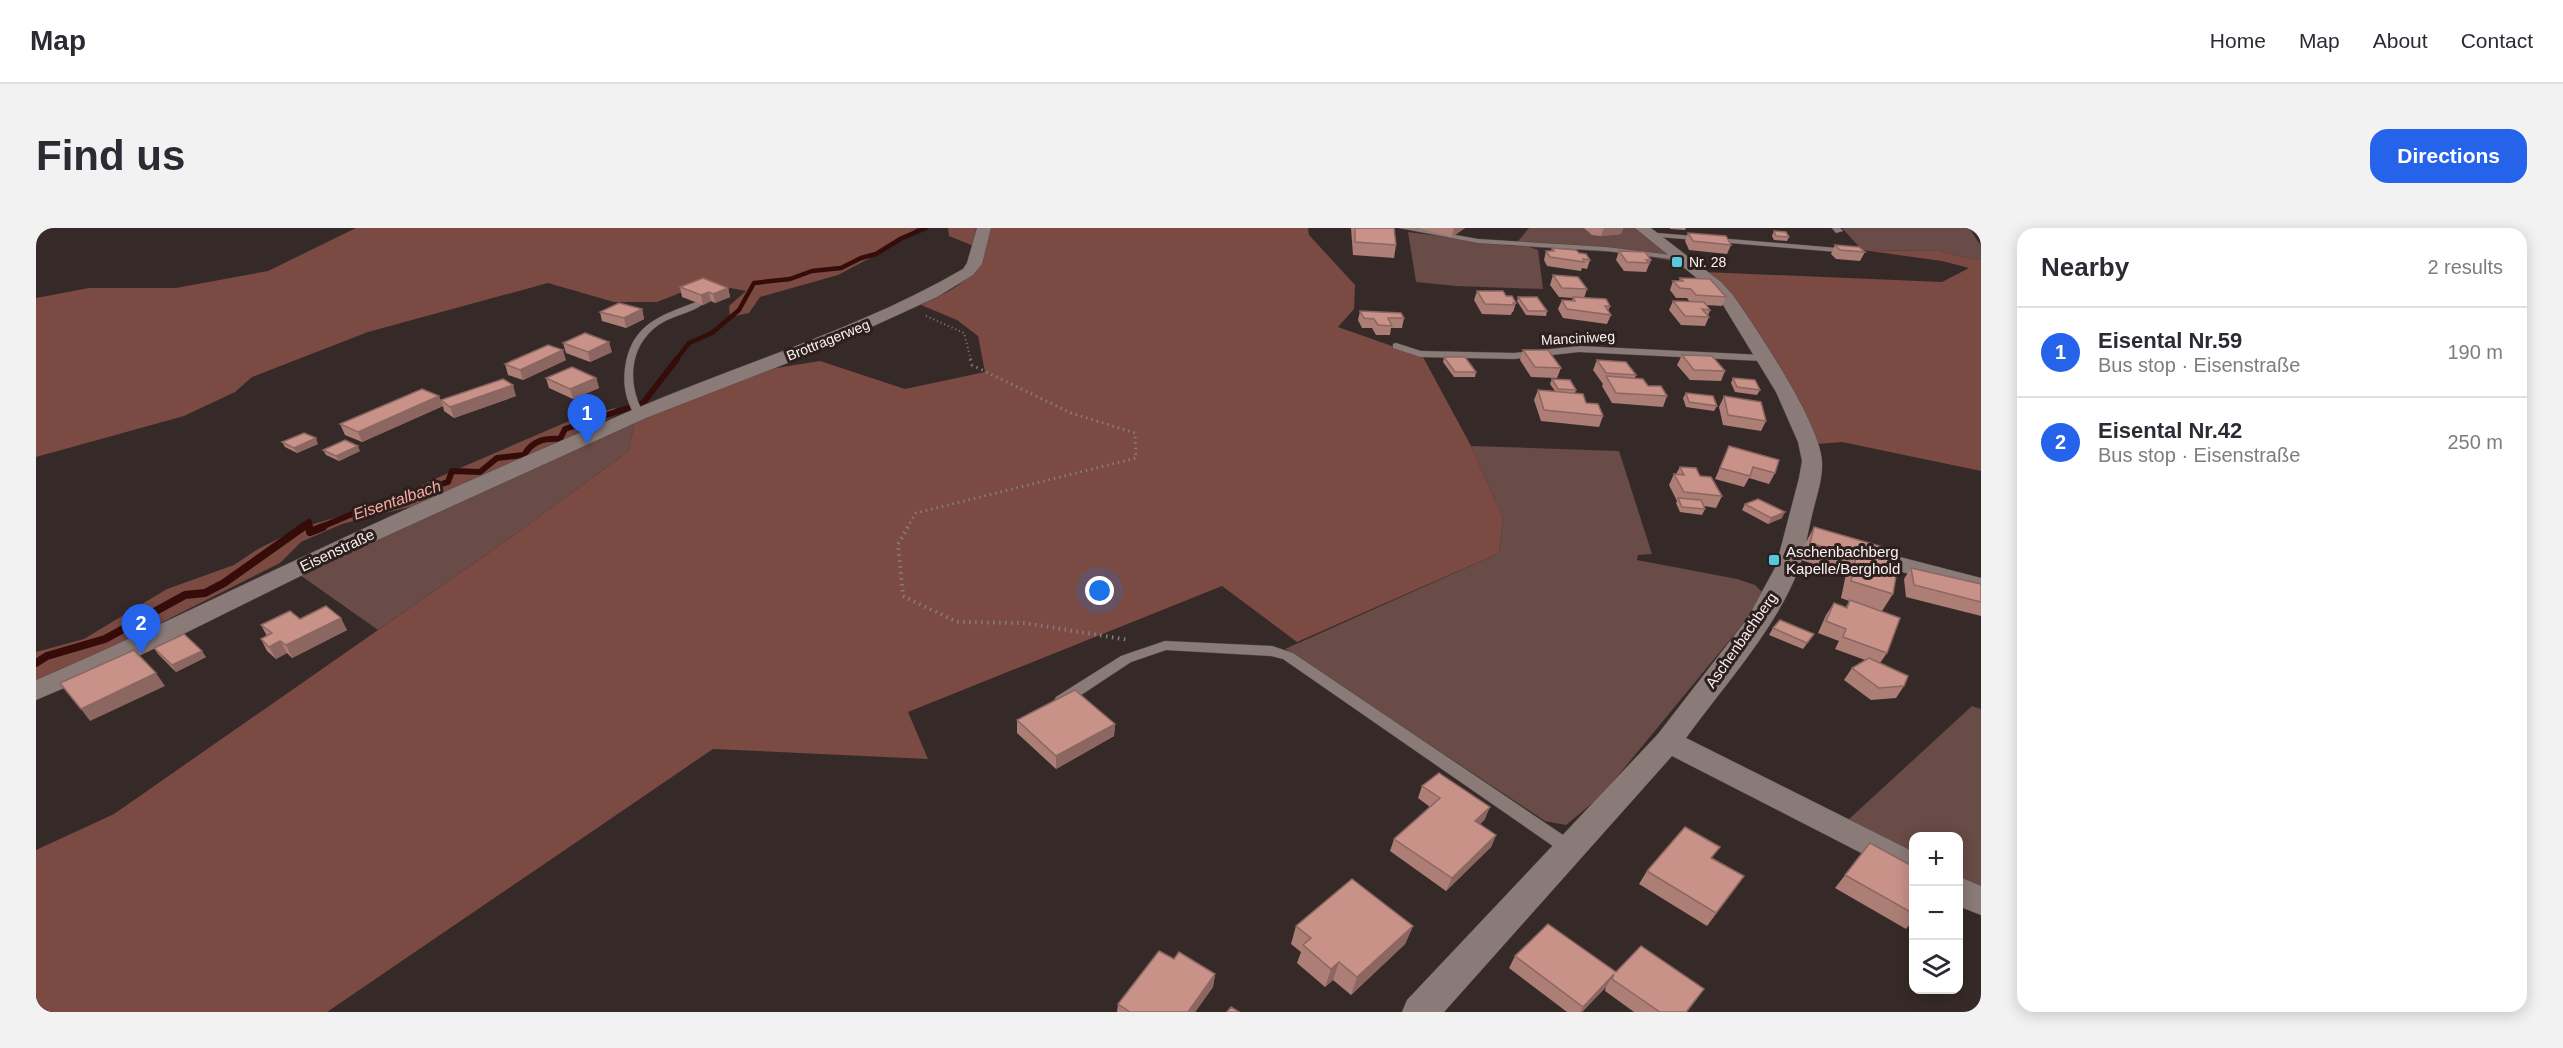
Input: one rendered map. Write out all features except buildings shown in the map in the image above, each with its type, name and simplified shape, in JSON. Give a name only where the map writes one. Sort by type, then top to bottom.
[{"type":"street","name":"Brottragerweg","points":[[636,409],[815,346],[906,307],[958,280],[974,264],[984,228]]},
{"type":"street","name":"Aschenbachberg","points":[[1420,1012],[1668,741],[1757,623],[1781,582],[1818,541],[1810,478],[1812,461],[1808,442],[1785,392],[1727,298],[1715,285],[1645,231]]},
{"type":"street","name":"Eisenstraße","points":[[36,691],[132,649],[636,409]]},
{"type":"street","points":[[1818,541],[1981,586]]},
{"type":"street","points":[[1668,741],[1909,864]]},
{"type":"street","points":[[1963,892],[1981,902]]},
{"type":"lane","points":[[1403,228],[1483,242],[1605,249],[1680,258]]},
{"type":"lane","points":[[1645,231],[1857,252]]},
{"type":"lane","points":[[636,409],[628,386],[629,370],[637,341],[644,332],[674,314],[699,304]]},
{"type":"lane","name":"Manciniweg","points":[[1396,346],[1420,354],[1514,356],[1579,349],[1762,358]]},
{"type":"lane","points":[[1049,709],[1126,659],[1166,645],[1272,651],[1288,656],[1569,848]]},
{"type":"path","points":[[906,307],[964,333],[972,365],[1071,413],[1135,433],[1136,458],[916,513],[898,544],[903,596],[957,622],[1025,623],[1166,645]]},
{"type":"shaded area","points":[[356,228],[917,228],[893,246],[838,275],[760,297],[749,313],[730,317],[729,306],[746,291],[705,283],[657,302],[614,302],[548,283],[368,332],[252,377],[235,392],[184,416],[36,457],[36,298],[89,288],[176,288],[268,271]]},
{"type":"shaded area","points":[[948,228],[1308,228],[1309,235],[1355,285],[1354,309],[1338,327],[1423,357],[1471,446],[1503,518],[1499,553],[1297,642],[1222,586],[908,712],[928,759],[713,749],[327,1012],[36,1012],[36,850],[114,814],[500,545],[629,451],[635,419],[770,369],[820,361],[905,389],[985,372],[978,336],[957,320],[921,305],[959,285],[967,278],[978,261],[981,249],[949,236]]},
{"type":"shaded area","points":[[1529,228],[1647,228],[1679,262],[1627,253],[1529,247],[1538,250],[1543,289],[1416,282],[1408,232],[1514,246]]},
{"type":"shaded area","points":[[1842,228],[1981,228],[1981,236],[1971,231],[1981,246],[1981,258],[1976,260],[1939,251],[1862,250]]},
{"type":"shaded area","points":[[1862,250],[1939,251],[1976,260],[1981,258],[1981,471],[1842,442],[1817,444],[1705,272],[1942,282],[1969,268],[1942,261]]},
{"type":"shaded area","points":[[615,408],[618,414],[421,504],[342,524],[301,542],[280,563],[87,660],[36,682],[36,652],[84,639],[167,589],[234,565],[258,549],[300,528],[399,499],[430,481],[569,421]]},
{"type":"shaded area","points":[[635,419],[629,451],[378,630],[300,575]]},
{"type":"shaded area","points":[[1471,446],[1619,451],[1652,554],[1638,555],[1637,560],[1737,579],[1755,585],[1766,596],[1602,795],[1566,825],[1545,821],[1285,649],[1499,553],[1503,518]]},
{"type":"shaded area","points":[[1972,706],[1981,709],[1981,893],[1963,884],[1963,832],[1909,832],[1909,855],[1848,820]]},
{"type":"waterway","name":"Eisentalbach","points":[[676,360],[689,343],[712,333],[739,310],[754,283],[790,279],[812,271],[841,268],[861,258],[876,254],[902,238],[926,228]]},
{"type":"waterway","name":"Eisentalbach","points":[[319,528],[371,506],[448,482],[452,471],[480,472],[497,458],[524,455],[531,446],[539,441],[560,439],[565,429],[643,403],[677,359]]},
{"type":"waterway","name":"Eisentalbach","points":[[300,528],[309,522],[310,528]]},
{"type":"waterway","name":"Eisentalbach","points":[[36,663],[47,656],[105,639],[185,595],[205,593],[224,583],[303,527]]},
{"type":"waterway","name":"Eisentalbach","points":[[309,527],[310,532],[323,527]]},
{"type":"place","name":"Nr. 28","points":[[1677,262]]},
{"type":"place","name":"Eisental Nr.59","points":[[587,444]]},
{"type":"place","name":"Aschenbachberg Kapelle/Berghold","points":[[1774,560]]},
{"type":"place","name":"Eisental Nr.42","points":[[141,654]]}]
